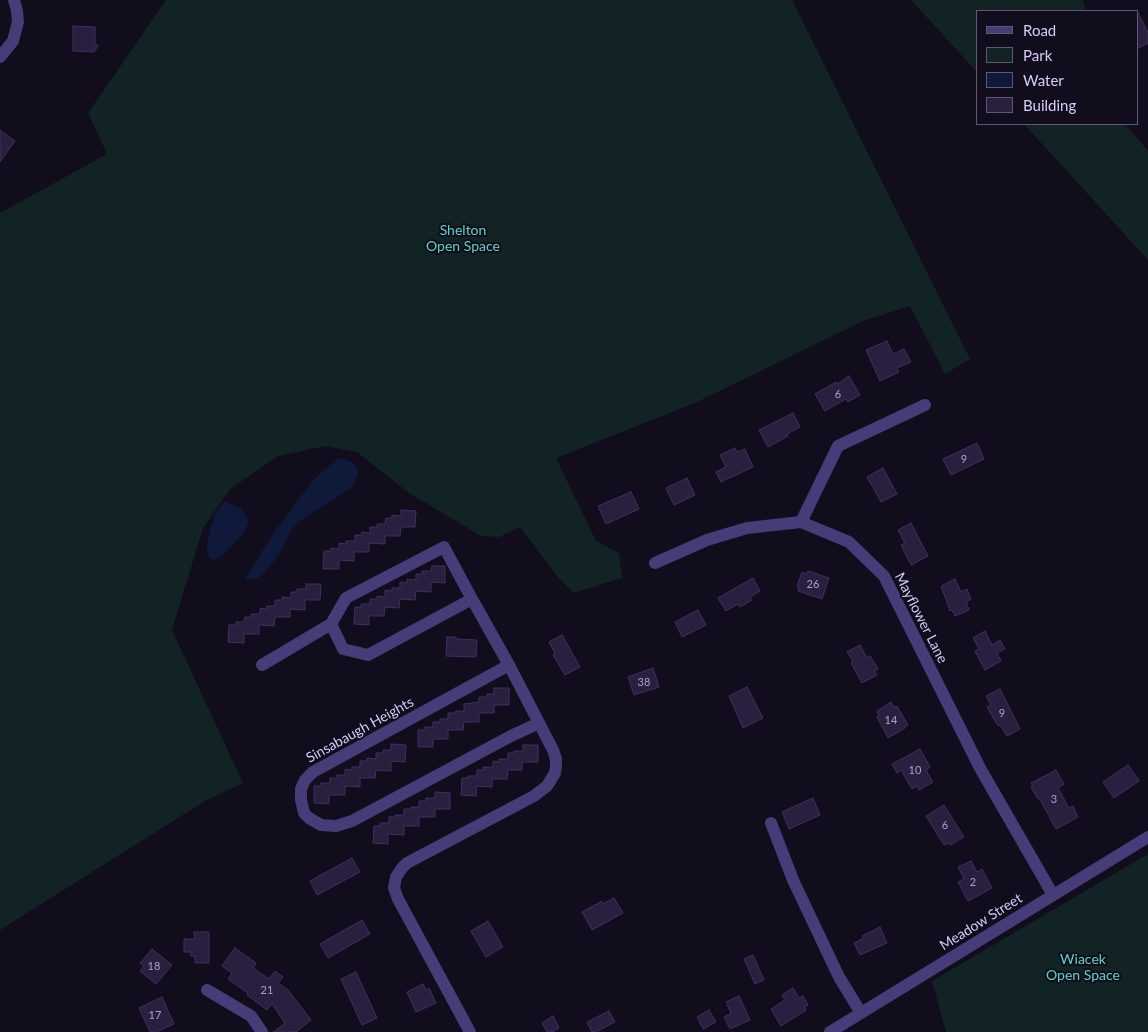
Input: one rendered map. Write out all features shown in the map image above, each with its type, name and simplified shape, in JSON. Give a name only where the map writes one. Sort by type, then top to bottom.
[{"type":"street","points":[[0,57],[13,41],[18,22],[14,0]]},
{"type":"street","points":[[801,522],[838,446],[925,405]]},
{"type":"street","name":"Mayflower Lane","points":[[655,563],[707,540],[747,528],[801,522],[849,542],[884,576],[980,768],[1053,895]]},
{"type":"street","points":[[262,665],[332,624],[346,598],[444,547],[509,665],[556,759],[554,773],[547,786],[534,796],[407,863],[398,873],[394,883],[398,899],[470,1032]]},
{"type":"street","points":[[332,624],[343,650],[368,655],[472,599]]},
{"type":"street","name":"Sinsabaugh Heights","points":[[509,665],[313,772],[305,780],[301,789],[300,800],[304,813],[321,825],[336,826],[352,821],[539,723]]},
{"type":"street","points":[[771,823],[793,880],[835,968],[861,1013]]},
{"type":"street","name":"Meadow Street","points":[[830,1032],[1148,837]]},
{"type":"street","points":[[207,990],[251,1016],[262,1032]]},
{"type":"green space","name":"Shelton Open Space","points":[[166,0],[792,0],[970,359],[945,374],[910,306],[863,321],[697,402],[556,458],[596,541],[619,553],[622,578],[574,593],[557,576],[520,527],[499,537],[481,536],[409,493],[357,452],[326,446],[278,456],[230,489],[203,528],[172,630],[243,783],[205,801],[0,930],[0,213],[107,154],[88,113]]},
{"type":"green space","points":[[911,0],[1083,0],[1086,10],[976,10],[976,71]]},
{"type":"green space","points":[[1025,125],[1126,125],[1148,151],[1148,260]]},
{"type":"green space","name":"Wiacek Open Space","points":[[1148,854],[1148,1032],[946,1032],[932,981]]},
{"type":"water","points":[[342,458],[353,463],[359,471],[352,488],[304,518],[292,529],[279,555],[265,572],[258,578],[246,580],[245,578],[275,531],[314,479],[337,459]]},
{"type":"water","points":[[225,502],[241,508],[249,521],[246,529],[234,544],[219,558],[213,560],[207,554],[207,544],[216,512]]},
{"type":"building","points":[[1138,13],[1148,32],[1148,43],[1138,48]]},
{"type":"building","points":[[73,26],[95,27],[95,43],[98,46],[94,52],[73,51]]},
{"type":"building","points":[[0,130],[15,141],[0,162]]},
{"type":"building","points":[[887,341],[893,354],[904,349],[911,362],[897,368],[899,372],[880,381],[866,350]]},
{"type":"building","points":[[849,376],[860,395],[848,402],[846,399],[825,411],[815,394]]},
{"type":"building","points":[[793,413],[800,427],[768,447],[759,430]]},
{"type":"building","points":[[977,443],[984,459],[951,475],[943,459]]},
{"type":"building","points":[[735,448],[737,452],[745,449],[753,467],[721,482],[716,472],[726,467],[720,455]]},
{"type":"building","points":[[883,468],[897,494],[881,502],[867,477]]},
{"type":"building","points":[[687,478],[695,495],[674,505],[666,488]]},
{"type":"building","points":[[631,492],[639,509],[606,524],[598,506]]},
{"type":"building","points":[[401,510],[416,511],[415,527],[401,527],[400,536],[385,536],[385,544],[369,543],[369,552],[354,552],[354,561],[339,560],[339,569],[323,569],[324,551],[331,551],[331,548],[339,549],[339,543],[346,544],[346,541],[355,541],[355,535],[361,535],[362,532],[370,533],[370,527],[377,527],[377,524],[385,524],[386,518],[392,518],[392,515],[401,516]]},
{"type":"building","points":[[911,523],[928,556],[911,565],[901,545],[905,543],[898,530]]},
{"type":"building","points":[[432,566],[445,566],[445,583],[431,582],[431,592],[416,591],[415,600],[400,599],[399,608],[385,607],[384,616],[369,616],[369,625],[354,624],[355,607],[361,607],[361,604],[370,604],[370,599],[377,599],[377,596],[385,597],[385,590],[392,591],[392,588],[400,588],[400,582],[407,583],[407,579],[416,580],[416,574],[422,574],[422,571],[431,571]]},
{"type":"building","points":[[808,571],[829,578],[822,599],[798,591],[799,587],[797,586],[802,572],[807,574]]},
{"type":"building","points":[[753,578],[760,591],[750,597],[752,600],[740,607],[738,604],[726,611],[718,598]]},
{"type":"building","points":[[955,579],[961,592],[967,589],[971,599],[966,602],[969,610],[955,616],[952,610],[950,611],[941,586]]},
{"type":"building","points":[[306,584],[321,584],[320,600],[305,600],[305,610],[290,609],[290,617],[275,617],[274,626],[259,625],[259,634],[244,634],[244,643],[228,642],[229,625],[236,625],[236,622],[244,622],[245,617],[251,617],[251,614],[260,614],[260,608],[266,609],[267,606],[275,606],[275,600],[282,600],[282,597],[291,598],[291,592],[297,592],[297,589],[306,589]]},
{"type":"building","points":[[698,610],[706,625],[682,637],[675,622]]},
{"type":"building","points":[[985,631],[992,645],[1000,640],[1005,649],[997,653],[1001,661],[985,670],[975,651],[979,649],[973,638]]},
{"type":"building","points":[[562,635],[580,667],[565,675],[553,655],[555,653],[549,642]]},
{"type":"building","points":[[447,637],[477,640],[476,657],[446,656]]},
{"type":"building","points":[[860,645],[867,658],[870,656],[878,669],[874,671],[877,675],[862,683],[847,652]]},
{"type":"building","points":[[653,668],[659,687],[634,695],[628,677]]},
{"type":"building","points":[[747,687],[763,718],[743,728],[729,696]]},
{"type":"building","points":[[494,688],[509,688],[509,705],[494,705],[494,713],[479,713],[479,722],[464,722],[463,730],[448,730],[448,739],[433,739],[433,747],[418,747],[418,730],[425,730],[425,727],[433,727],[433,722],[440,722],[440,719],[448,719],[448,713],[464,711],[464,704],[479,702],[479,697],[487,697],[487,694],[494,694]]},
{"type":"building","points":[[1000,689],[1020,729],[1007,736],[1000,725],[998,726],[987,707],[991,705],[986,696]]},
{"type":"building","points":[[891,702],[894,707],[897,706],[908,725],[888,738],[877,717],[879,716],[877,711]]},
{"type":"building","points":[[391,744],[406,745],[405,762],[391,761],[391,771],[376,770],[375,778],[360,778],[360,787],[345,786],[345,795],[329,795],[329,804],[314,803],[314,786],[321,786],[321,783],[330,783],[330,778],[337,778],[337,775],[345,775],[345,769],[352,770],[352,767],[360,767],[360,761],[367,761],[367,758],[376,759],[376,753],[383,753],[383,750],[391,750]]},
{"type":"building","points":[[523,745],[538,745],[538,762],[522,762],[522,770],[508,770],[507,779],[492,779],[492,787],[477,786],[476,796],[461,795],[462,778],[477,776],[477,770],[483,770],[483,767],[493,767],[493,761],[499,762],[499,759],[508,759],[508,753],[514,753],[514,751],[523,751]]},
{"type":"building","points":[[920,749],[930,767],[926,770],[933,782],[919,790],[917,786],[912,789],[901,770],[897,773],[892,764]]},
{"type":"building","points":[[1128,765],[1139,781],[1114,798],[1103,782]]},
{"type":"building","points":[[1056,770],[1064,784],[1058,788],[1069,808],[1073,806],[1078,817],[1056,829],[1031,787],[1033,786],[1031,783]]},
{"type":"building","points":[[435,792],[450,793],[450,809],[435,809],[435,817],[419,817],[419,826],[404,826],[404,835],[388,834],[388,844],[373,843],[374,826],[380,826],[380,823],[389,823],[389,817],[404,815],[404,809],[419,807],[419,801],[426,801],[426,798],[435,798]]},
{"type":"building","points":[[813,798],[820,815],[789,829],[782,812]]},
{"type":"building","points":[[944,805],[964,837],[950,845],[948,843],[944,845],[926,816]]},
{"type":"building","points":[[352,858],[360,872],[317,895],[310,881]]},
{"type":"building","points":[[971,861],[977,872],[982,869],[992,888],[968,901],[958,882],[964,879],[958,867]]},
{"type":"building","points":[[614,898],[623,913],[592,930],[582,912],[602,901],[603,904]]},
{"type":"building","points":[[362,920],[370,934],[328,958],[320,944]]},
{"type":"building","points":[[488,921],[503,947],[486,957],[471,931]]},
{"type":"building","points":[[880,927],[887,943],[860,955],[854,943],[864,938],[862,936]]},
{"type":"building","points":[[194,932],[209,932],[209,963],[195,963],[195,956],[191,956],[191,952],[184,952],[184,939],[195,939]]},
{"type":"building","points":[[235,948],[256,963],[253,968],[269,979],[275,971],[283,977],[278,983],[288,990],[311,1020],[296,1032],[273,1032],[285,1023],[272,1004],[267,1010],[247,995],[248,993],[228,979],[232,973],[222,966]]},
{"type":"building","points":[[152,949],[172,965],[156,984],[140,971],[144,966],[140,963]]},
{"type":"building","points":[[753,955],[764,980],[755,984],[744,959]]},
{"type":"building","points":[[356,972],[377,1018],[362,1025],[341,979]]},
{"type":"building","points":[[423,984],[426,990],[429,988],[436,1003],[416,1012],[407,992]]},
{"type":"building","points":[[793,988],[799,998],[803,996],[808,1005],[804,1007],[806,1010],[781,1026],[771,1009],[785,1000],[782,995]]},
{"type":"building","points":[[739,996],[750,1020],[730,1029],[724,1017],[731,1013],[726,1002]]},
{"type":"building","points":[[162,997],[174,1024],[156,1032],[150,1032],[139,1008]]},
{"type":"building","points":[[709,1010],[716,1022],[703,1029],[697,1017]]},
{"type":"building","points":[[609,1011],[615,1022],[596,1032],[592,1032],[587,1022]]},
{"type":"building","points":[[553,1016],[559,1028],[552,1032],[547,1032],[542,1023]]}]
